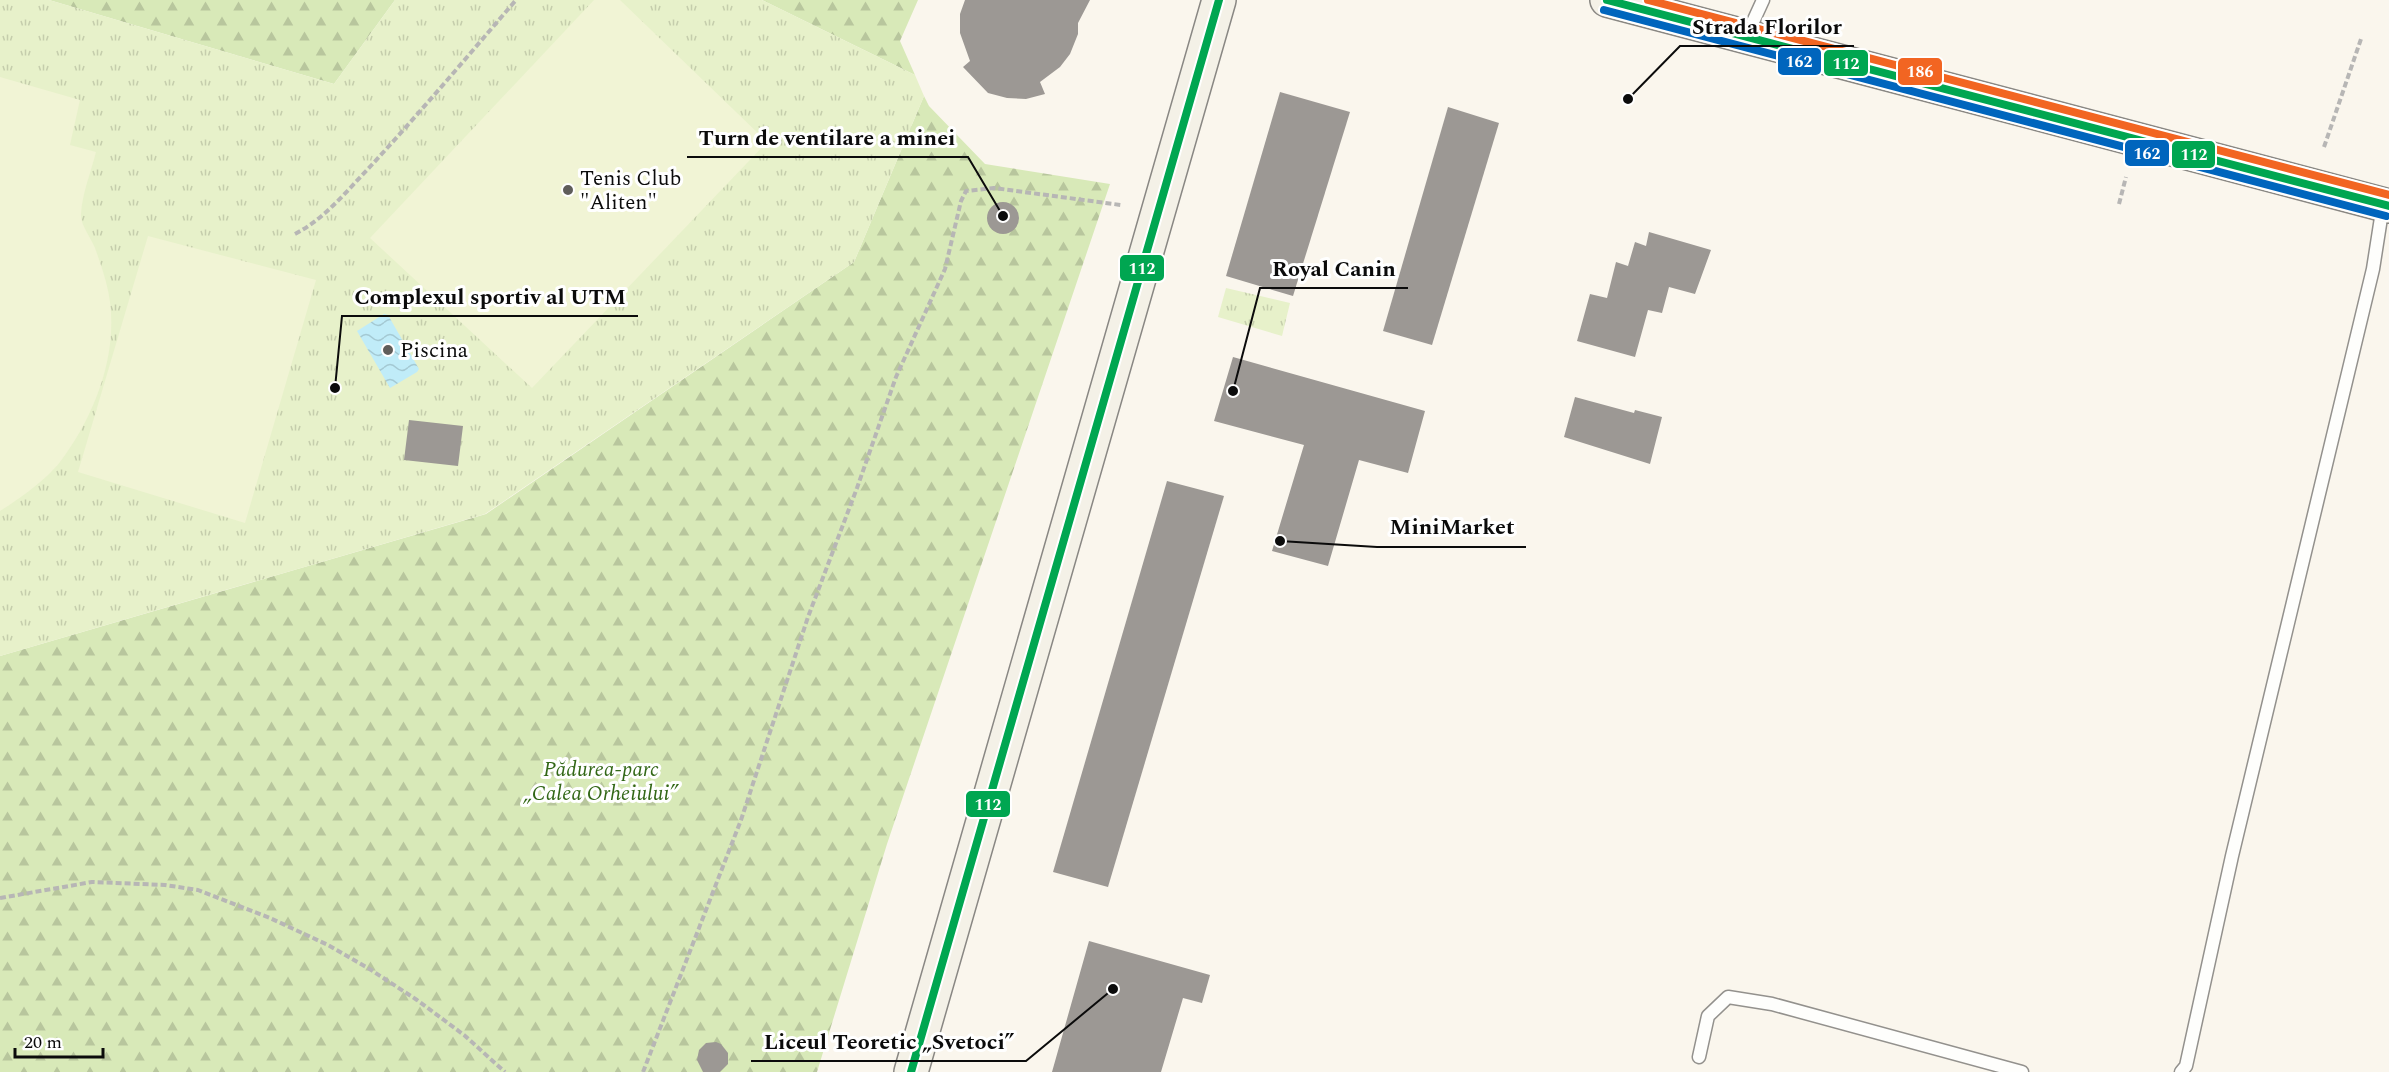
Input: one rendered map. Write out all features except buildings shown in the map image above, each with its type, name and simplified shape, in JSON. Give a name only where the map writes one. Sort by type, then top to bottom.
[{"type":"main road","points":[[911,1072],[1219,0]]},
{"type":"main road","points":[[1607,0],[2386,205]]},
{"type":"lane","points":[[1746,37],[1762,0]]},
{"type":"lane","points":[[2181,1072],[2186,1066],[2232,856],[2373,269],[2386,205]]},
{"type":"lane","points":[[1699,1057],[1708,1016],[1728,997],[1772,1004],[2022,1072]]},
{"type":"path","points":[[295,234],[326,213],[516,0]]},
{"type":"path","points":[[2324,147],[2361,39]]},
{"type":"path","points":[[2119,204],[2126,177]]},
{"type":"path","points":[[643,1072],[741,820],[808,617],[896,377],[945,269],[961,201],[966,191],[994,188],[1121,205]]},
{"type":"path","points":[[0,897],[92,882],[165,885],[198,890],[270,918],[328,945],[368,968],[417,1000],[464,1035],[505,1072]]},
{"type":"green space","points":[[0,0],[49,0],[334,84],[395,0],[762,0],[915,75],[924,96],[854,262],[485,514],[0,656]]},
{"type":"green space","points":[[49,0],[395,0],[334,84]]},
{"type":"green space","name":"Tenis Club \"Aliten\"","points":[[594,0],[620,0],[767,142],[532,388],[370,238]]},
{"type":"green space","points":[[762,0],[918,0],[900,41],[915,75]]},
{"type":"green space","points":[[0,77],[80,100],[70,145],[96,152],[83,199],[81,218],[95,248],[106,282],[111,329],[109,353],[103,377],[85,422],[73,443],[48,475],[0,511]]},
{"type":"green space","name":"Pădurea-parc „Calea Orheiului”","points":[[924,96],[929,106],[985,164],[1110,184],[887,844],[817,1072],[0,1072],[0,656],[486,514],[854,262]]},
{"type":"green space","points":[[148,236],[316,280],[245,523],[78,472]]},
{"type":"green space","points":[[1226,288],[1290,303],[1282,336],[1218,317]]},
{"type":"water","name":"Piscina","points":[[384,314],[388,315],[419,369],[390,388],[357,331]]},
{"type":"transit line","name":"112","points":[[911,1072],[1219,0]]},
{"type":"transit line","name":"112","points":[[1607,0],[2389,206]]},
{"type":"transit line","name":"186","points":[[1648,0],[2389,195]]},
{"type":"transit line","name":"162","points":[[1604,10],[2386,216]]},
{"type":"place","name":"Strada Florilor","points":[[1628,99]]},
{"type":"place","name":"Tenis Club \"Aliten\"","points":[[568,190]]},
{"type":"place","name":"Turn de ventilare a minei","points":[[1003,216]]},
{"type":"place","name":"Piscina","points":[[388,350]]},
{"type":"place","name":"Complexul sportiv al UTM","points":[[335,388]]},
{"type":"place","name":"Royal Canin","points":[[1233,391]]},
{"type":"place","name":"MiniMarket","points":[[1280,541]]},
{"type":"place","name":"Liceul Teoretic „Svetoci”","points":[[1113,989]]}]
